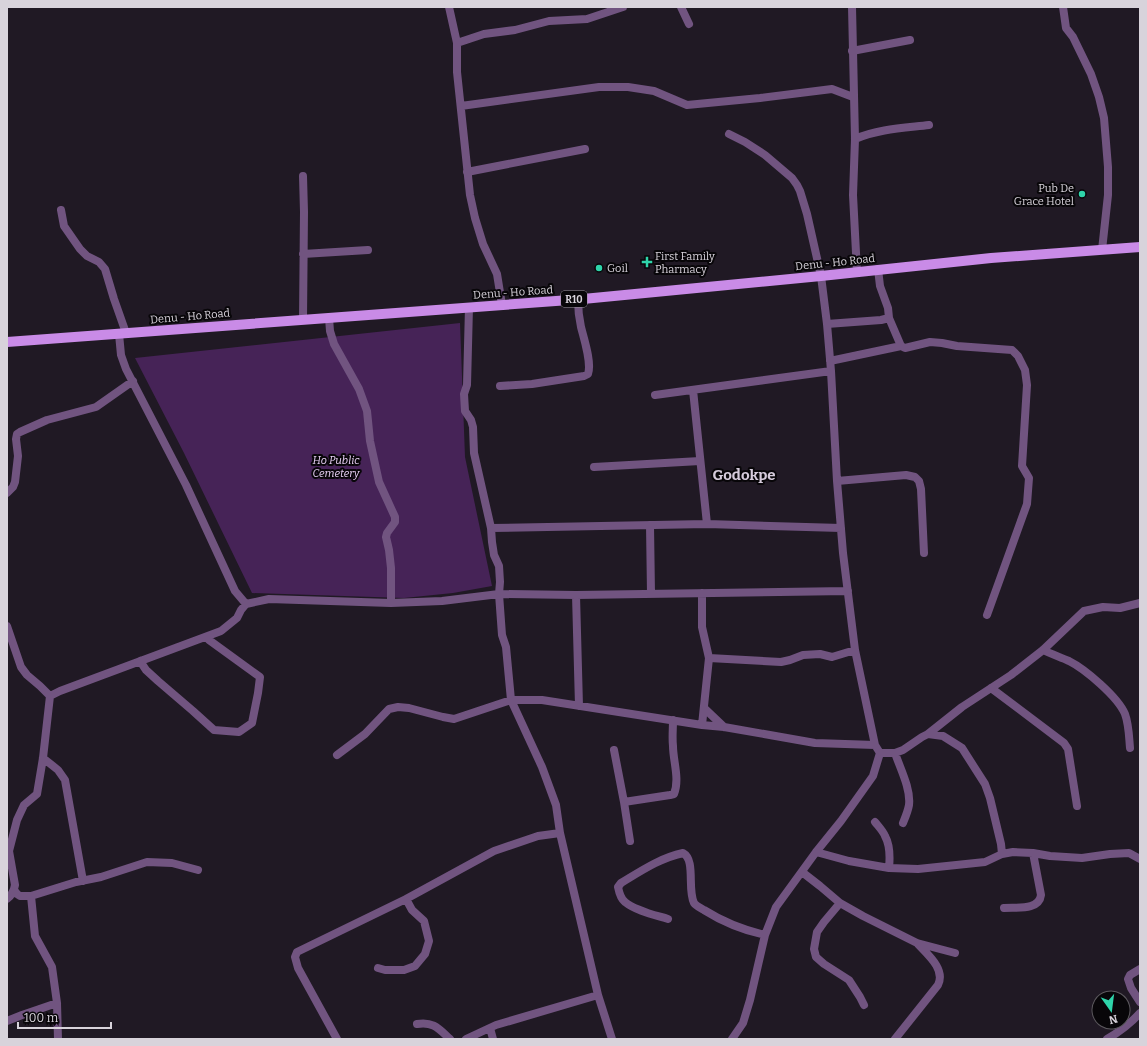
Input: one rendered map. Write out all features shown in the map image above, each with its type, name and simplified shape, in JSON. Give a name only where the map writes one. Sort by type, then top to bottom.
[{"type":"main road","name":"Denu - Ho Road","points":[[7,342],[578,299],[934,265],[991,258],[1140,247]]},
{"type":"street","points":[[449,7],[457,43],[457,72],[470,195],[475,218],[497,274],[502,305]]},
{"type":"street","points":[[457,43],[484,34],[515,30],[549,21],[587,19],[623,7]]},
{"type":"street","points":[[681,7],[688,24]]},
{"type":"street","points":[[852,7],[855,139],[853,195],[858,272]]},
{"type":"street","points":[[1062,9],[1066,28],[1073,37],[1083,56],[1100,97],[1104,118],[1108,167],[1108,195],[1102,250]]},
{"type":"street","points":[[852,50],[910,40]]},
{"type":"street","points":[[461,106],[599,87],[628,87],[654,91],[687,105],[760,98],[832,88],[853,97]]},
{"type":"street","points":[[855,139],[877,132],[929,125]]},
{"type":"street","points":[[729,134],[765,155],[785,171],[798,185],[807,214],[821,276],[827,324],[841,528],[855,650],[875,745],[880,753],[873,776],[776,907],[765,935],[750,1000],[743,1023],[732,1039]]},
{"type":"street","points":[[467,172],[585,149]]},
{"type":"street","points":[[303,176],[303,320]]},
{"type":"street","points":[[61,210],[64,226],[80,250],[87,256],[99,262],[105,269],[122,334],[121,355],[126,369],[186,485],[235,591],[246,604]]},
{"type":"street","points":[[304,254],[368,250]]},
{"type":"street","points":[[878,270],[880,286],[901,346]]},
{"type":"street","points":[[500,386],[532,384],[584,376],[588,374],[587,348],[581,327],[578,299]]},
{"type":"street","points":[[469,307],[467,385],[464,394],[465,411],[471,420],[473,427],[474,453],[491,528],[494,555],[499,566],[499,594],[502,635],[506,647],[511,700],[542,767],[556,805],[560,833],[598,995],[612,1039]]},
{"type":"street","points":[[329,318],[330,331],[334,344],[359,389],[368,411],[370,441],[379,482],[395,517],[395,522],[387,533],[386,537],[391,568],[391,602]]},
{"type":"street","points":[[827,324],[890,318]]},
{"type":"street","points":[[830,361],[901,346],[905,348],[930,342],[957,346],[1012,350],[1018,356],[1025,370],[1027,385],[1022,466],[1029,478],[1027,504],[987,615]]},
{"type":"street","points":[[655,395],[831,371]]},
{"type":"street","points":[[7,493],[13,487],[17,474],[17,434],[47,420],[96,407],[133,381]]},
{"type":"street","points":[[693,390],[707,524]]},
{"type":"street","points":[[594,467],[700,461]]},
{"type":"street","points":[[837,481],[906,475],[915,476],[919,481],[921,489],[924,553]]},
{"type":"street","points":[[491,528],[707,524],[841,528]]},
{"type":"street","points":[[650,525],[651,594]]},
{"type":"street","points":[[50,696],[221,631],[237,618],[246,604],[269,599],[391,602],[442,601],[499,594],[576,595],[848,591]]},
{"type":"street","points":[[702,593],[702,627],[709,658],[702,725]]},
{"type":"street","points":[[576,595],[579,706]]},
{"type":"street","points":[[880,753],[895,753],[903,750],[928,734],[962,707],[1011,675],[1042,650],[1084,611],[1102,607],[1120,608],[1140,603]]},
{"type":"street","points":[[7,626],[21,667],[26,675],[50,696]]},
{"type":"street","points":[[140,661],[146,670],[158,682],[214,730],[239,732],[252,723],[260,677],[206,637]]},
{"type":"street","points":[[709,658],[781,662],[803,655],[820,654],[832,657],[855,650]]},
{"type":"street","points":[[1042,650],[1069,661],[1084,671],[1119,704],[1125,714],[1128,726],[1130,748]]},
{"type":"street","points":[[991,688],[1064,743],[1068,749],[1077,806]]},
{"type":"street","points":[[7,899],[13,893],[15,885],[8,850],[17,820],[24,805],[37,794],[43,758],[50,696]]},
{"type":"street","points":[[337,755],[365,734],[389,709],[398,707],[409,708],[454,719],[511,700],[542,700],[702,725],[724,727],[815,743],[875,745]]},
{"type":"street","points":[[704,708],[724,727]]},
{"type":"street","points":[[624,802],[674,794],[676,781],[673,747],[673,720]]},
{"type":"street","points":[[928,734],[943,736],[962,748],[978,772],[985,784],[990,798],[1002,854]]},
{"type":"street","points":[[614,750],[630,841]]},
{"type":"street","points":[[895,753],[908,793],[909,805],[903,823]]},
{"type":"street","points":[[43,758],[58,770],[65,780],[83,881]]},
{"type":"street","points":[[876,822],[886,836],[889,847],[889,868]]},
{"type":"street","points":[[337,1039],[298,968],[295,957],[297,952],[406,899],[494,851],[538,836],[560,833]]},
{"type":"street","points":[[668,919],[643,912],[625,902],[618,887],[621,883],[655,863],[683,852],[686,854],[688,859],[691,894],[695,904],[717,919],[746,930],[765,935]]},
{"type":"street","points":[[816,852],[849,861],[889,868],[918,869],[985,862],[1002,854],[1013,852],[1082,858],[1129,853],[1140,860]]},
{"type":"street","points":[[1004,908],[1032,906],[1041,900],[1033,853]]},
{"type":"street","points":[[14,890],[20,896],[31,896],[101,877],[147,862],[172,863],[198,870]]},
{"type":"street","points":[[802,872],[840,903],[863,916],[917,943],[955,953]]},
{"type":"street","points":[[31,896],[35,936],[52,967],[57,1003],[58,1039]]},
{"type":"street","points":[[378,968],[385,970],[404,970],[415,966],[425,954],[429,941],[424,921],[412,910],[406,899]]},
{"type":"street","points":[[840,903],[817,932],[814,949],[816,957],[849,980],[864,1005]]},
{"type":"street","points":[[895,1039],[941,980],[940,971],[928,954],[917,943]]},
{"type":"street","points":[[1140,969],[1130,975],[1128,979],[1131,988],[1140,1002]]},
{"type":"street","points":[[466,1039],[496,1025],[598,995]]},
{"type":"street","points":[[7,1021],[57,1003]]},
{"type":"street","points":[[1107,1039],[1134,1021],[1140,1013]]},
{"type":"street","points":[[417,1024],[426,1022],[437,1028],[450,1039]]},
{"type":"street","points":[[490,1028],[493,1039]]},
{"type":"green space","name":"Ho Public Cemetery","points":[[460,323],[465,457],[492,586],[453,593],[404,598],[252,593],[184,453],[135,358]]},
{"type":"place","name":"Pub De Grace Hotel","points":[[1082,194]]},
{"type":"place","name":"First Family Pharmacy","points":[[647,262]]},
{"type":"place","name":"Goil","points":[[599,268]]},
{"type":"district","name":"Godokpe","points":[[744,475]]}]
